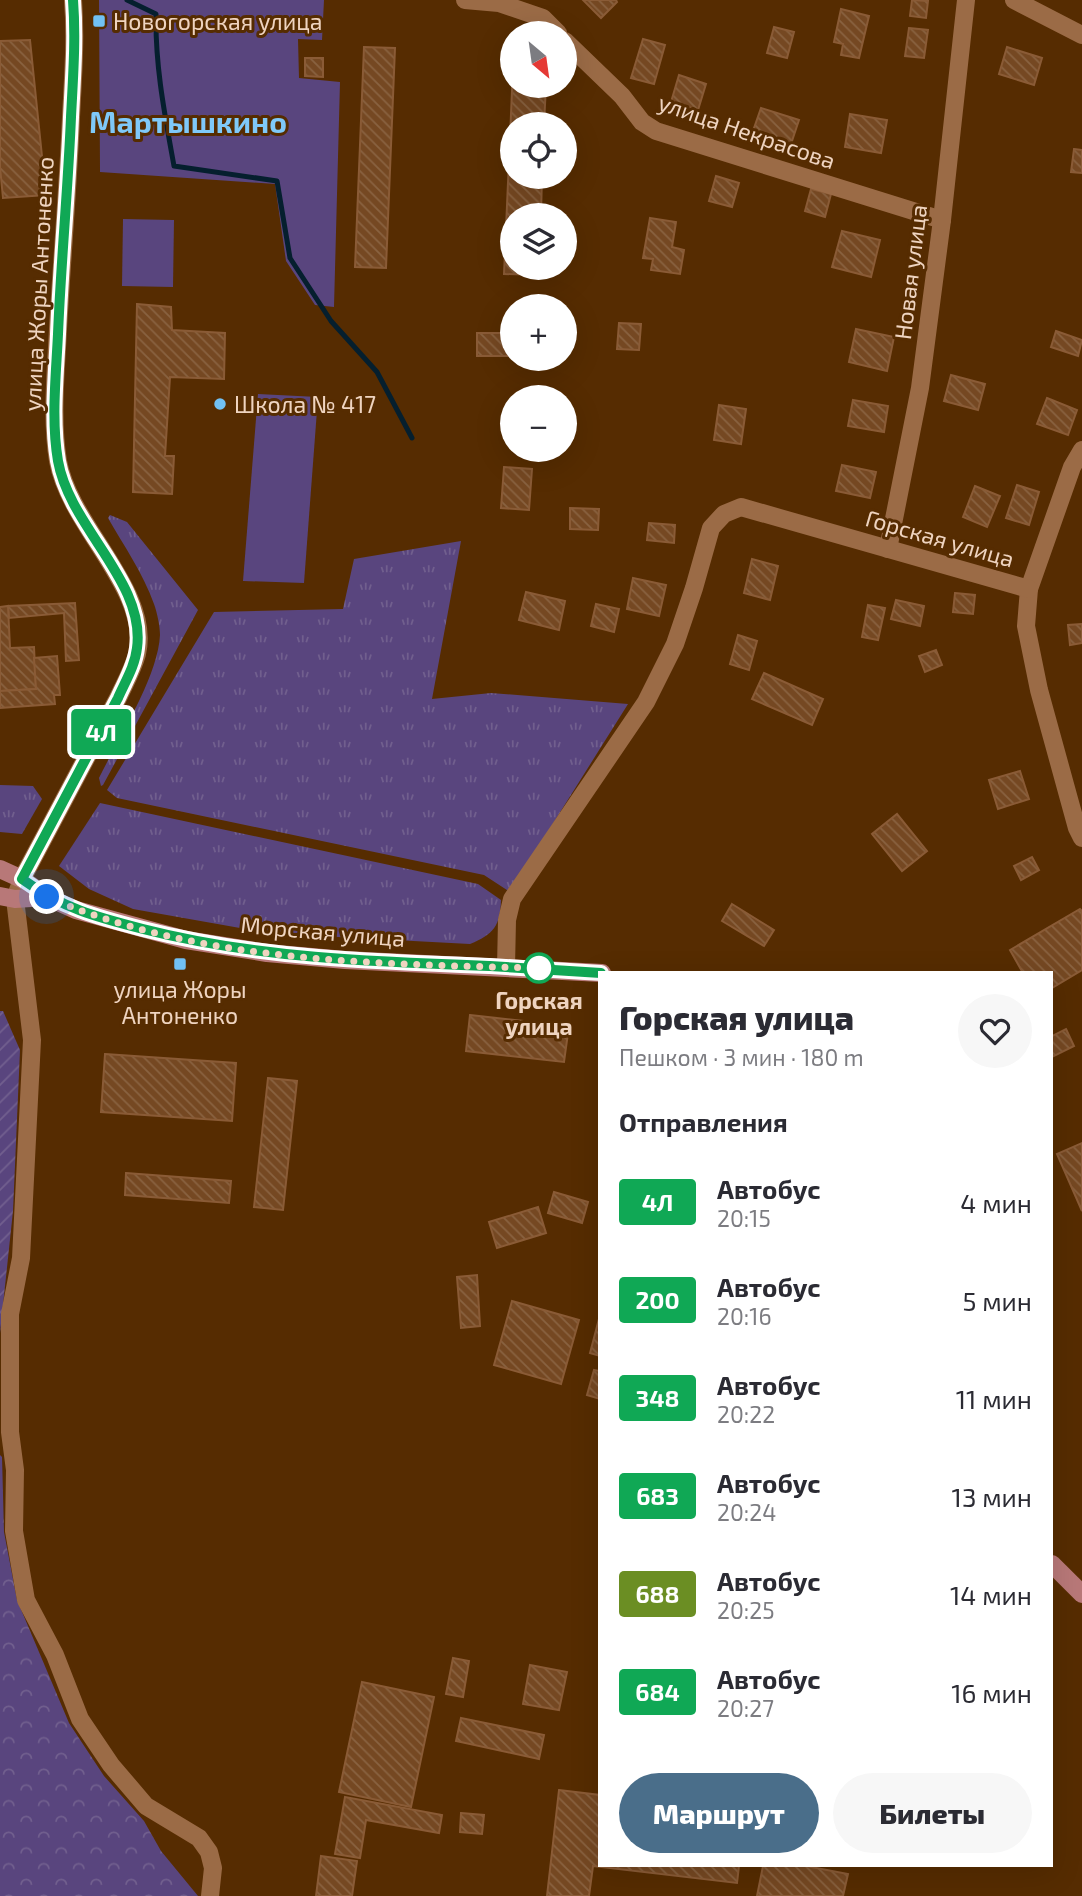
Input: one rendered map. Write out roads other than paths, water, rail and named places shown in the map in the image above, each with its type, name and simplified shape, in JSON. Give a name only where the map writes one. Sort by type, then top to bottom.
[{"type":"main road","name":"Морская улица","points":[[0,869],[22,879],[47,897],[83,912],[186,940],[345,960],[598,973]]},
{"type":"main road","name":"Морская улица","points":[[7,897],[47,897]]},
{"type":"main road","points":[[1053,1565],[1082,1594]]},
{"type":"street","name":"улица Жоры Антоненко","points":[[7,897],[22,879],[118,698],[132,668],[138,638],[135,608],[126,589],[80,518],[71,497],[59,463],[55,430],[62,240],[76,38],[73,0]]},
{"type":"street","points":[[466,0],[499,2],[546,21]]},
{"type":"street","name":"Новая улица","points":[[888,549],[920,387],[942,220],[966,0]]},
{"type":"street","points":[[1014,0],[1082,35]]},
{"type":"street","name":"улица Некрасова","points":[[578,54],[622,96],[642,122],[656,131],[942,220]]},
{"type":"street","points":[[1082,450],[1072,467],[1029,589],[1026,626],[1039,690],[1082,838]]},
{"type":"street","name":"Горская улица","points":[[506,967],[507,920],[512,900],[646,702],[675,644],[711,528],[724,514],[741,507],[1029,589]]},
{"type":"street","points":[[7,897],[32,1040],[21,1258],[10,1314],[5,1433],[15,1470],[14,1531],[26,1601],[55,1655],[80,1719],[111,1765],[146,1806],[199,1838],[209,1852],[213,1868],[210,1896]]},
{"type":"waterway","points":[[127,0],[156,14],[159,72],[174,166],[277,181],[290,258],[331,321],[377,372],[412,438]]},
{"type":"place","name":"Новогорская улица","points":[[99,21]]},
{"type":"place","name":"Школа № 417","points":[[220,404]]},
{"type":"place","name":"улица Жоры Антоненко","points":[[180,964]]},
{"type":"place","name":"Горская улица","points":[[539,968]]},
{"type":"district","name":"Мартышкино","points":[[188,121]]}]
